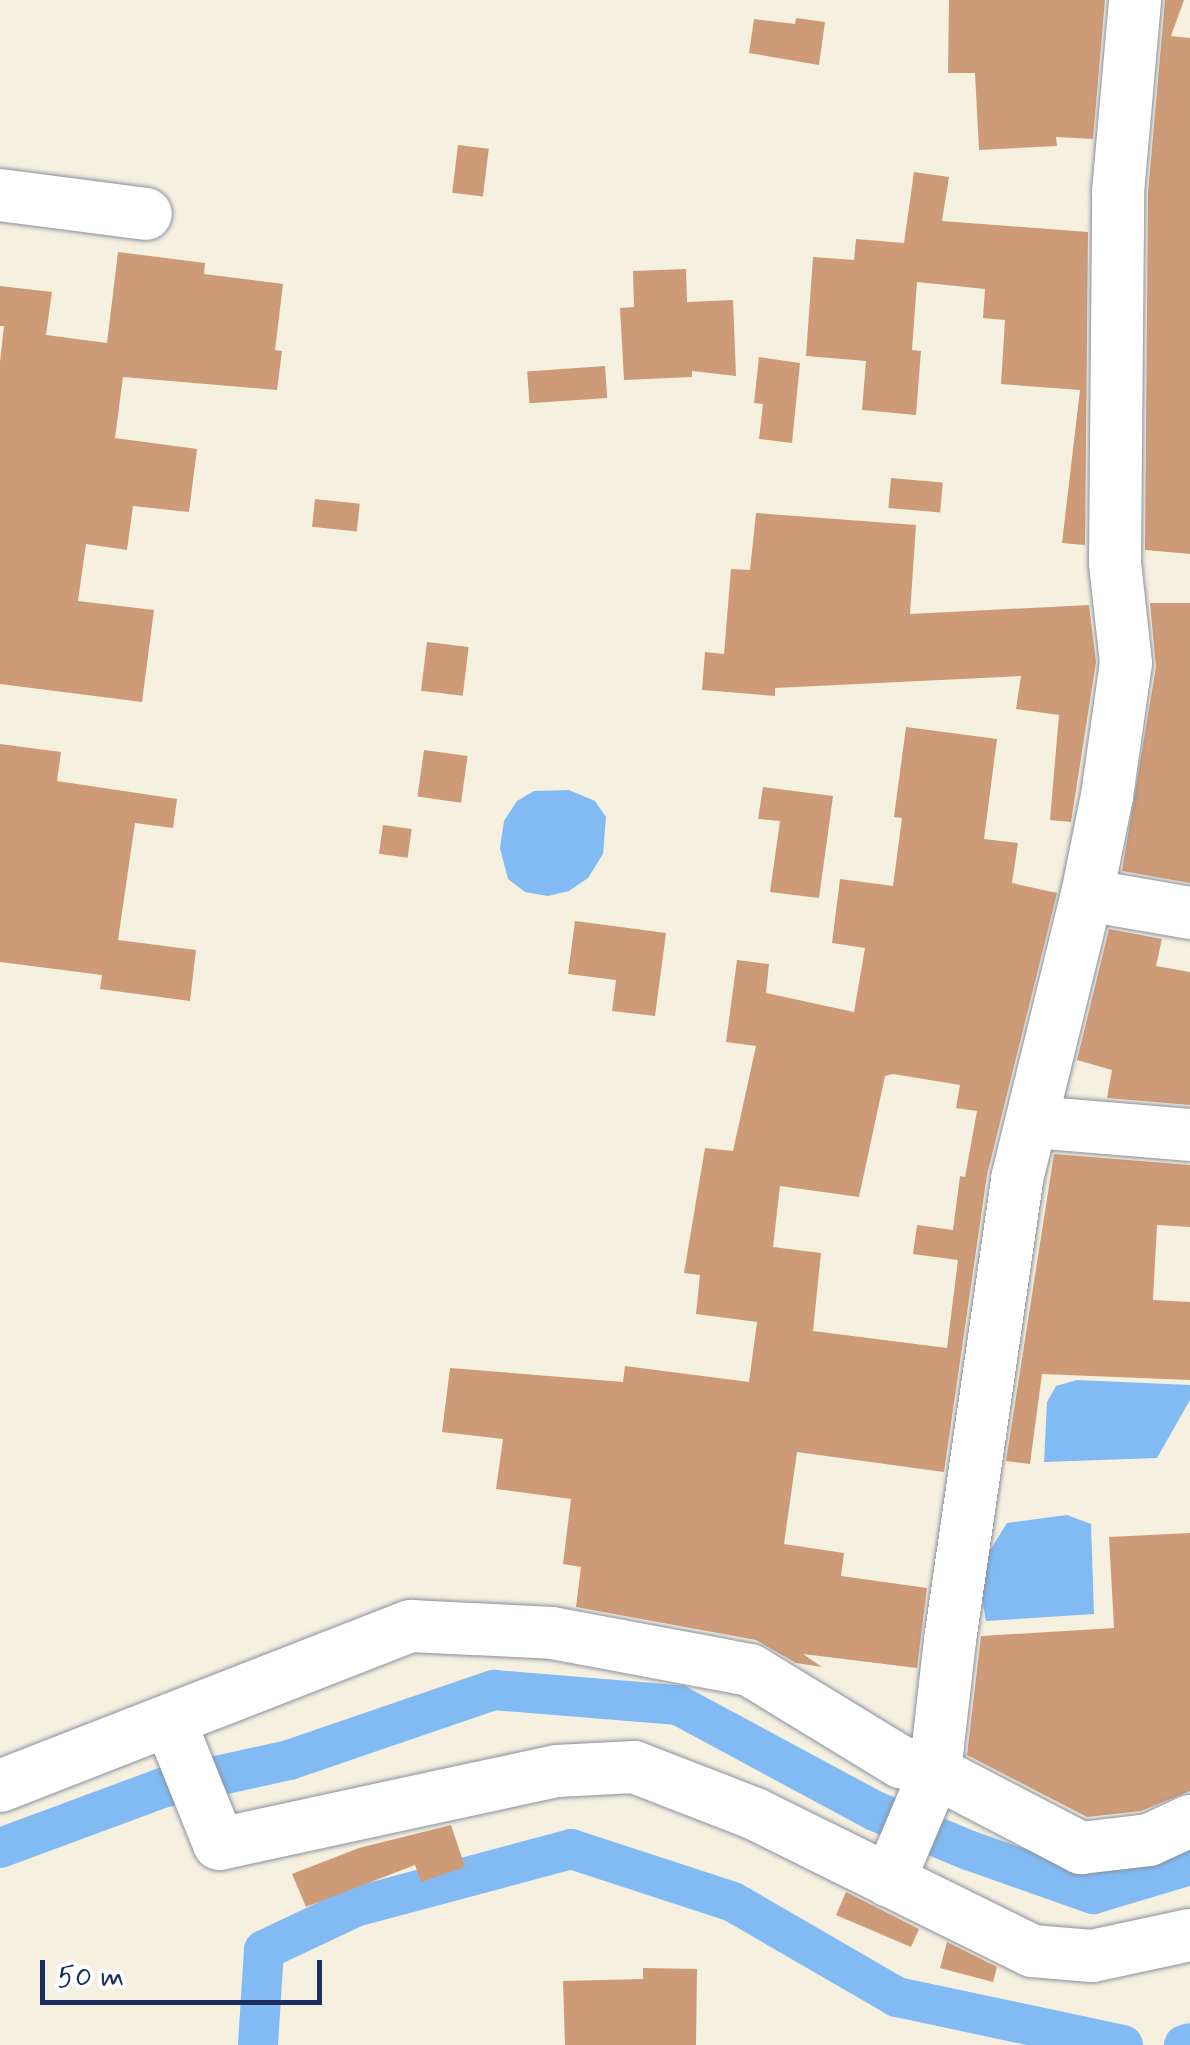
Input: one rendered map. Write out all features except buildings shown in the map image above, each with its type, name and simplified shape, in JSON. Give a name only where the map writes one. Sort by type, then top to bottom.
[{"type":"street","points":[[888,1881],[934,1781],[981,1416],[1017,1179],[1108,796],[1126,663],[1114,563],[1118,192],[1136,0]]},
{"type":"street","points":[[0,195],[146,214]]},
{"type":"street","points":[[1087,894],[1190,913]]},
{"type":"street","points":[[1032,1122],[1190,1135]]},
{"type":"street","points":[[0,1786],[170,1724],[411,1626],[552,1633],[750,1670],[934,1781],[1081,1848],[1150,1840],[1190,1820]]},
{"type":"street","points":[[170,1724],[219,1844],[558,1770],[634,1768],[755,1814],[1032,1950],[1092,1956],[1190,1936]]},
{"type":"water","points":[[569,790],[595,801],[606,817],[603,854],[588,878],[569,891],[548,896],[525,892],[508,879],[500,848],[504,821],[517,801],[534,791]]},
{"type":"water","points":[[1077,1380],[1190,1385],[1190,1400],[1157,1458],[1044,1462],[1047,1402],[1056,1386]]},
{"type":"water","points":[[1067,1515],[1091,1524],[1094,1614],[986,1621],[977,1571],[1007,1523]]},
{"type":"waterway","points":[[0,1848],[162,1788],[289,1760],[494,1690],[678,1705],[875,1811],[968,1850],[1093,1894],[1190,1865]]},
{"type":"waterway","points":[[258,2045],[264,1950],[355,1907],[571,1849],[733,1902],[897,1997],[1123,2045]]},
{"type":"waterway","points":[[1184,2045],[1190,2043]]}]
